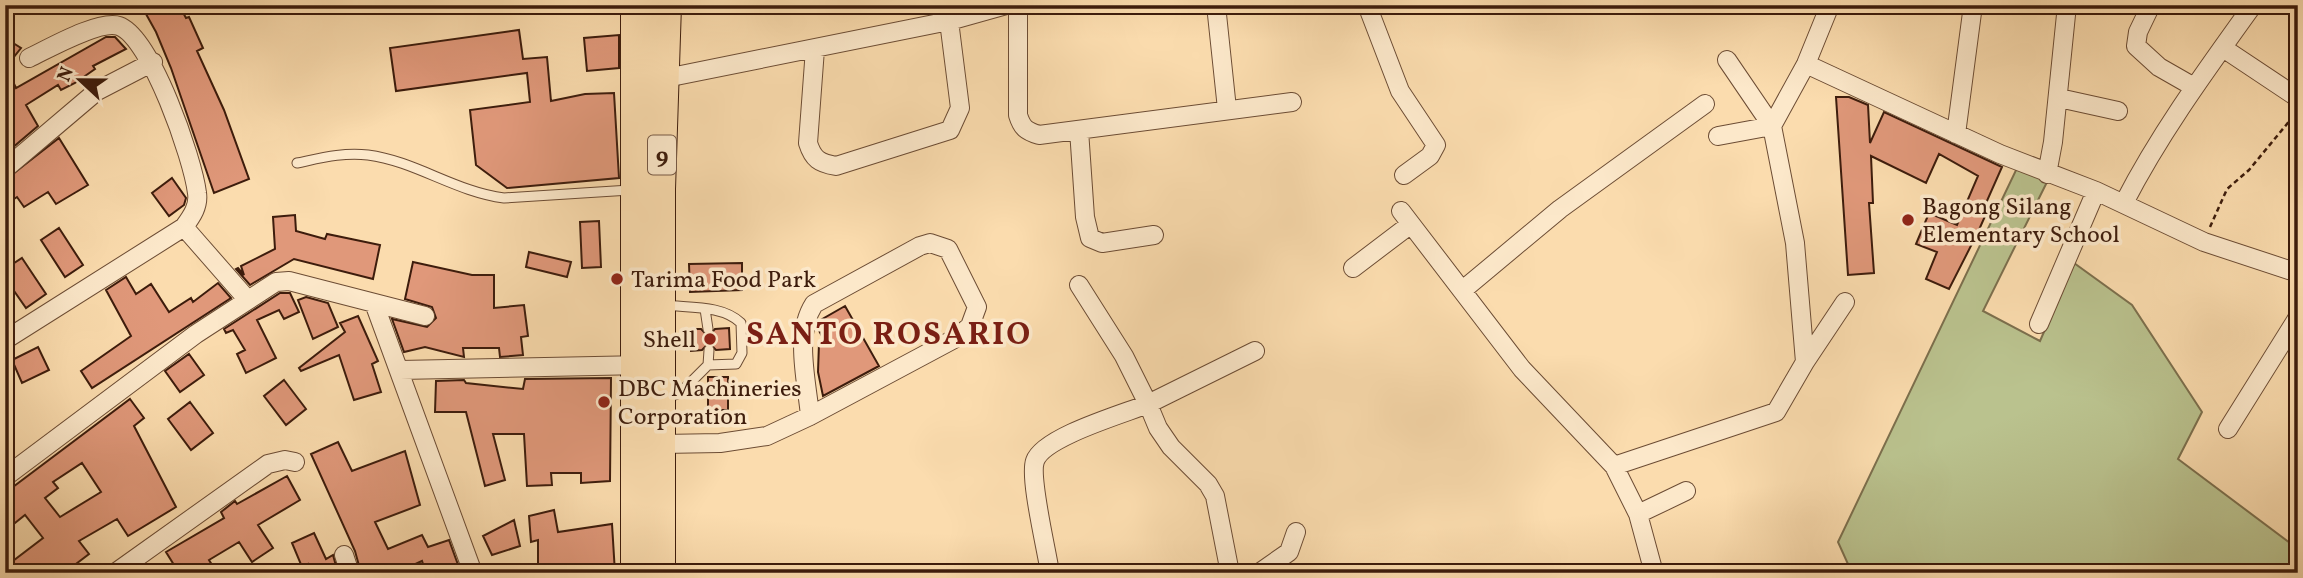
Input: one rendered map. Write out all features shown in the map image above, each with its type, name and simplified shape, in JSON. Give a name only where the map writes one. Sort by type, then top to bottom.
[{"type":"highway","name":"9","points":[[636,5],[647,190],[649,365],[636,573]]},
{"type":"highway","name":"9","points":[[660,573],[663,400],[649,365],[660,305],[647,190],[666,78],[666,5]]},
{"type":"street","points":[[666,78],[949,21],[1006,5]]},
{"type":"street","points":[[1018,5],[1018,115],[1021,126],[1039,135],[1292,102]]},
{"type":"street","points":[[1216,5],[1227,109]]},
{"type":"street","points":[[1367,5],[1400,91],[1436,145],[1430,156],[1404,175]]},
{"type":"street","points":[[1772,126],[1806,64],[1830,5]]},
{"type":"street","points":[[1956,134],[1973,5]]},
{"type":"street","points":[[2047,174],[2059,98],[2067,5]]},
{"type":"street","points":[[2151,5],[2138,32],[2136,46],[2143,56],[2194,87]]},
{"type":"street","points":[[2124,203],[2141,170],[2194,87],[2253,5]]},
{"type":"street","points":[[815,49],[808,143],[813,156],[821,163],[836,166],[950,130],[960,108],[949,21]]},
{"type":"street","points":[[5,341],[184,227],[195,211],[198,195],[186,150],[153,62],[134,35],[119,26],[104,24],[29,58]]},
{"type":"street","points":[[2223,48],[2298,98]]},
{"type":"street","points":[[1727,60],[1772,126],[1795,243],[1805,362]]},
{"type":"street","points":[[5,169],[97,91],[153,62]]},
{"type":"street","points":[[1806,64],[2047,174],[2124,203],[2204,242],[2298,273]]},
{"type":"street","points":[[2059,98],[2118,111]]},
{"type":"street","points":[[1464,289],[1560,209],[1705,104]]},
{"type":"street","points":[[1718,136],[1772,126]]},
{"type":"street","points":[[1079,130],[1085,217],[1090,238],[1102,243],[1154,235]]},
{"type":"street","points":[[2039,324],[2096,191]]},
{"type":"street","points":[[1353,268],[1406,217],[1464,289],[1522,369],[1614,466],[1639,514],[1654,573]]},
{"type":"street","points":[[184,227],[247,299]]},
{"type":"street","points":[[663,444],[720,443],[767,436],[810,416],[956,338],[970,326],[977,307],[948,249],[930,243],[920,246],[814,304],[806,316],[803,331],[810,416]]},
{"type":"street","points":[[5,477],[247,299],[276,282],[289,281],[425,316]]},
{"type":"street","points":[[1079,285],[1124,356],[1158,428],[1171,447],[1215,496],[1230,573]]},
{"type":"street","points":[[1614,466],[1776,412],[1845,302]]},
{"type":"street","points":[[374,303],[473,573]]},
{"type":"street","points":[[2228,429],[2298,317]]},
{"type":"street","points":[[1050,573],[1033,474],[1040,452],[1055,441],[1148,404],[1255,351]]},
{"type":"street","points":[[400,370],[649,365]]},
{"type":"street","points":[[115,573],[268,464],[285,460],[295,462]]},
{"type":"street","points":[[1639,514],[1686,491]]},
{"type":"street","points":[[1259,573],[1289,552],[1296,532]]},
{"type":"street","points":[[344,555],[350,573]]},
{"type":"lane","points":[[297,163],[342,154],[369,155],[396,162],[485,196],[504,198],[647,190]]},
{"type":"lane","points":[[660,305],[727,313],[741,323],[741,359],[736,364],[708,365]]},
{"type":"lane","points":[[705,309],[708,329]]},
{"type":"lane","points":[[663,400],[681,392],[708,365],[709,350]]},
{"type":"path","points":[[2204,242],[2227,189],[2249,170],[2298,111]]},
{"type":"green space","points":[[2018,166],[2049,178],[1983,311],[2040,341],[2074,263],[2132,305],[2202,412],[2178,459],[2298,549],[2298,573],[1852,573],[1838,542]]},
{"type":"building","points":[[141,5],[179,5],[186,18],[189,17],[203,48],[197,51],[224,110],[249,179],[214,193],[171,68]]},
{"type":"building","points":[[519,30],[523,59],[547,57],[551,101],[585,94],[614,93],[619,178],[507,188],[476,165],[470,110],[530,102],[527,73],[396,91],[390,48]]},
{"type":"building","points":[[619,35],[619,68],[587,71],[584,38]]},
{"type":"building","points":[[106,37],[115,37],[126,49],[93,66],[95,69],[75,83],[61,90],[58,85],[26,105],[38,126],[5,154],[5,38],[21,48],[6,67],[16,88]]},
{"type":"building","points":[[1836,97],[1849,97],[1868,105],[1870,143],[1884,112],[2002,167],[1986,203],[1990,205],[1949,289],[1926,279],[1937,252],[1916,244],[1929,213],[1957,225],[1978,176],[1939,154],[1926,183],[1871,156],[1873,203],[1869,203],[1874,273],[1848,275]]},
{"type":"building","points":[[59,138],[88,185],[56,204],[48,192],[24,207],[17,197],[5,205],[5,180]]},
{"type":"building","points":[[172,178],[186,198],[184,205],[169,216],[152,193]]},
{"type":"building","points":[[295,215],[296,231],[325,239],[327,234],[380,245],[373,279],[294,259],[250,285],[236,269],[244,275],[241,266],[275,249],[273,217]]},
{"type":"building","points":[[599,221],[601,267],[582,268],[580,222]]},
{"type":"building","points":[[59,228],[83,265],[65,277],[41,240]]},
{"type":"building","points":[[529,252],[571,262],[567,277],[526,267]]},
{"type":"building","points":[[22,258],[46,294],[26,308],[5,278],[5,269]]},
{"type":"building","points":[[413,262],[472,275],[494,275],[494,308],[524,305],[528,336],[521,337],[523,355],[500,357],[499,348],[463,348],[464,357],[425,347],[404,352],[392,319],[427,327],[436,318],[432,307],[405,299]]},
{"type":"building","points":[[742,263],[742,290],[690,292],[689,264]]},
{"type":"building","points":[[126,277],[136,294],[151,284],[169,312],[191,298],[193,302],[218,283],[231,298],[92,388],[81,371],[131,336],[106,290]]},
{"type":"building","points":[[280,293],[290,293],[299,312],[284,319],[279,310],[257,320],[276,358],[246,373],[237,354],[245,350],[233,330],[226,333],[224,329]]},
{"type":"building","points":[[306,297],[328,303],[338,327],[313,339],[298,300]]},
{"type":"building","points":[[845,306],[879,366],[823,396],[818,372],[819,343],[823,338],[817,327],[819,321]]},
{"type":"building","points":[[358,316],[378,361],[372,364],[381,392],[354,400],[339,355],[301,371],[299,368],[345,332],[340,323]]},
{"type":"building","name":"Shell","points":[[729,328],[730,349],[716,350],[709,343],[702,350],[691,351],[690,329],[701,329],[708,336],[715,329]]},
{"type":"building","points":[[38,347],[49,370],[22,383],[12,360]]},
{"type":"building","points":[[189,354],[204,375],[180,392],[165,371]]},
{"type":"building","points":[[708,377],[728,377],[728,410],[708,410]]},
{"type":"building","points":[[611,378],[610,481],[581,483],[581,473],[551,473],[552,485],[527,486],[524,434],[493,434],[505,480],[485,486],[466,412],[435,412],[436,381],[464,380],[466,383],[523,389],[525,379]]},
{"type":"building","points":[[284,380],[306,409],[286,425],[264,396]]},
{"type":"building","points":[[130,399],[144,418],[134,426],[176,507],[128,536],[117,519],[79,541],[89,554],[64,573],[15,573],[9,564],[43,538],[25,515],[5,531],[5,493]],"holes":[[[82,463],[101,492],[60,517],[45,498],[58,488],[53,482]]]},
{"type":"building","points":[[190,402],[213,433],[191,450],[168,419]]},
{"type":"building","points":[[338,442],[352,471],[405,451],[420,505],[375,522],[388,549],[422,535],[428,547],[449,540],[461,573],[426,573],[422,561],[396,573],[361,573],[355,551],[311,454]]},
{"type":"building","points":[[287,476],[300,500],[258,525],[273,548],[252,562],[239,542],[209,560],[217,573],[179,573],[166,552],[224,518],[221,512],[235,501],[237,504]]},
{"type":"building","points":[[554,510],[558,532],[612,524],[615,573],[538,573],[538,540],[531,542],[529,516]]},
{"type":"building","points":[[514,520],[520,546],[492,555],[483,536]]},
{"type":"building","points":[[314,533],[326,559],[333,555],[338,573],[297,573],[309,567],[308,564],[302,567],[292,543]]},
{"type":"place","name":"Bagong Silang Elementary School","points":[[1908,220]]},
{"type":"place","name":"Tarima Food Park","points":[[617,279]]},
{"type":"place","name":"Shell","points":[[710,339]]},
{"type":"place","name":"DBC Machineries Corporation","points":[[604,402]]},
{"type":"district","name":"SANTO ROSARIO","points":[[889,333]]}]
